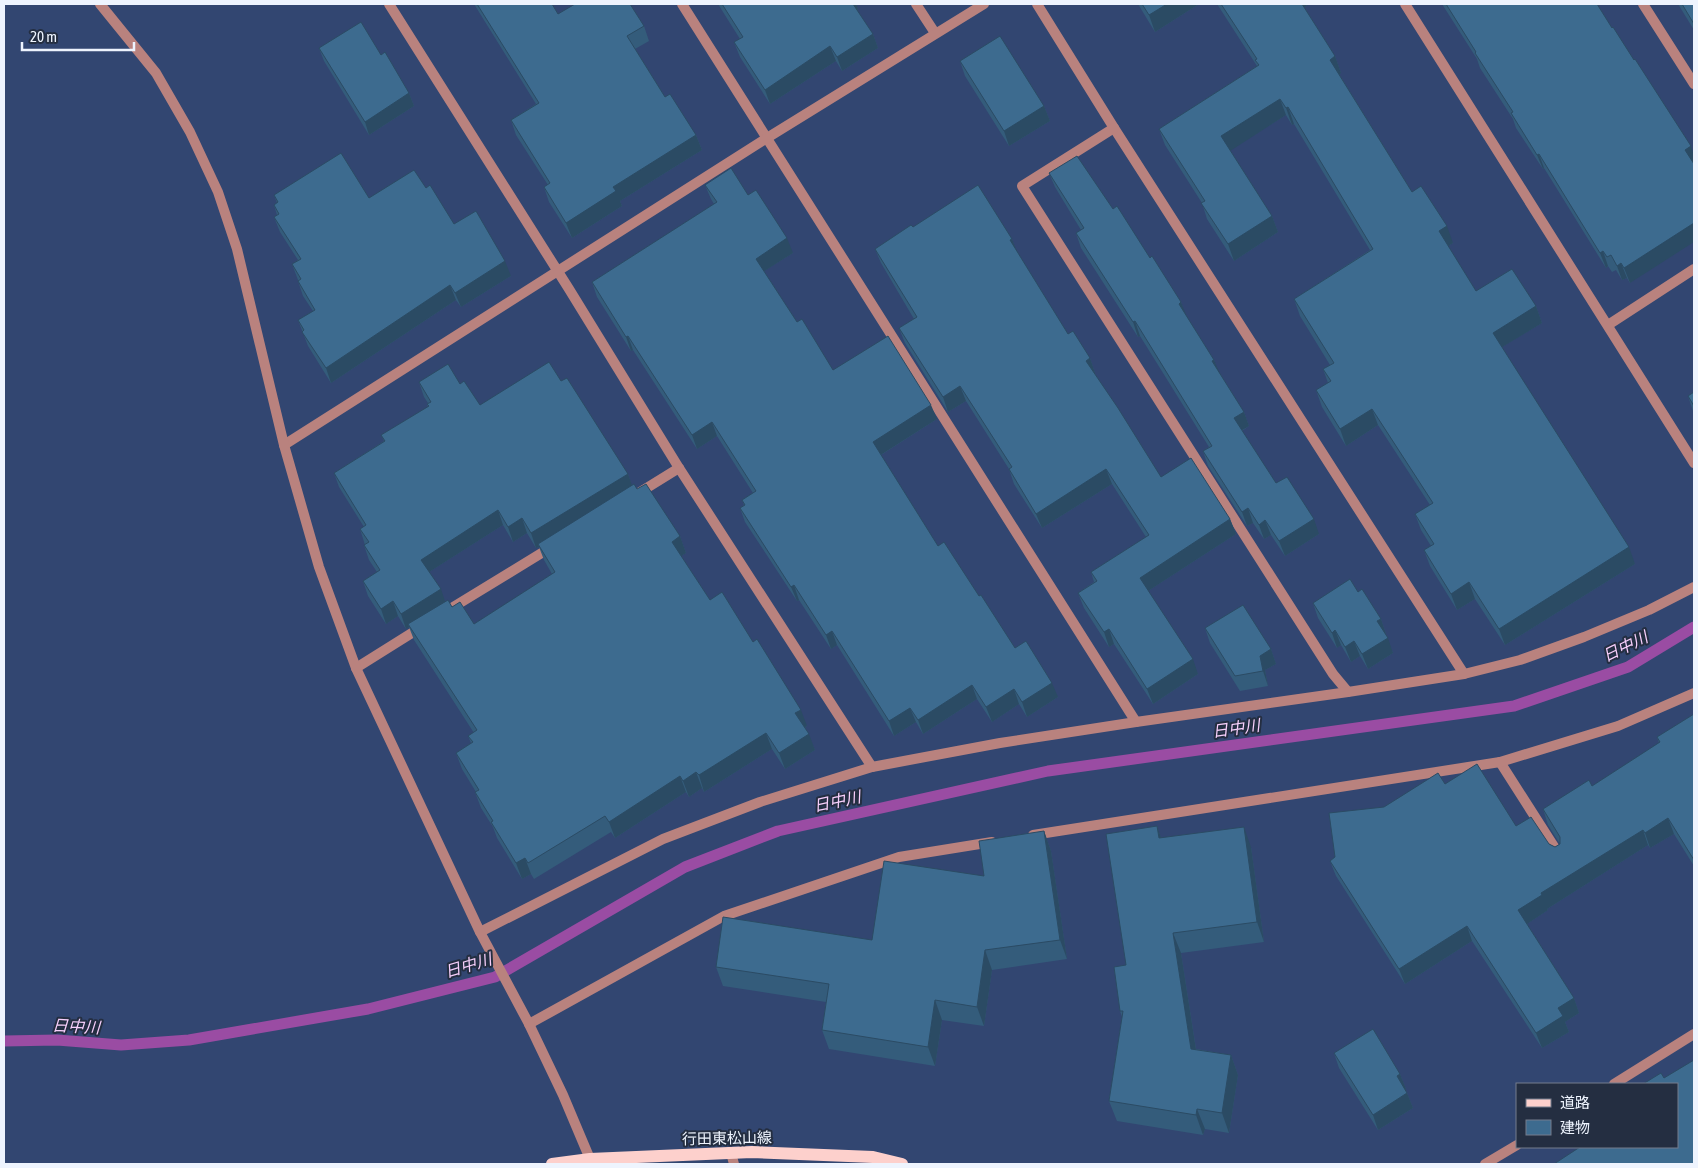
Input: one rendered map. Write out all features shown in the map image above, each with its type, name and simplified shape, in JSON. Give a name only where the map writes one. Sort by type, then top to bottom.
[{"type":"main road","name":"行田東松山線","points":[[552,1164],[590,1158],[733,1158],[752,1152],[873,1156],[902,1164]]},
{"type":"street","points":[[100,4],[156,73],[190,132],[218,192],[237,249],[284,445],[319,567],[356,668],[480,932],[529,1024],[563,1095],[590,1158]]},
{"type":"street","points":[[389,4],[558,270],[679,468],[872,767]]},
{"type":"street","points":[[682,4],[1136,722]]},
{"type":"street","points":[[916,4],[935,33]]},
{"type":"street","points":[[284,445],[767,138],[984,4]]},
{"type":"street","points":[[1036,4],[1464,674]]},
{"type":"street","points":[[1405,4],[1694,463]]},
{"type":"street","points":[[1644,4],[1694,84]]},
{"type":"street","points":[[1114,128],[1022,186],[1333,674],[1348,692]]},
{"type":"street","points":[[1608,325],[1694,269]]},
{"type":"street","points":[[629,499],[679,468]]},
{"type":"street","points":[[356,668],[563,540]]},
{"type":"street","points":[[480,932],[663,839],[760,802],[872,767],[1000,743],[1464,674],[1520,660],[1584,637],[1649,610],[1694,587]]},
{"type":"street","points":[[1025,837],[1500,762],[1618,726],[1694,693]]},
{"type":"street","points":[[1500,762],[1560,856]]},
{"type":"street","points":[[529,1024],[724,916],[899,857],[1006,840]]},
{"type":"street","points":[[1616,1083],[1694,1034]]},
{"type":"street","points":[[1485,1164],[1516,1145]]},
{"type":"building","points":[[477,4],[552,4],[558,14],[575,4],[630,4],[644,26],[627,36],[665,97],[670,94],[696,135],[613,187],[616,191],[566,223],[544,187],[550,183],[511,120],[539,103]]},
{"type":"building","points":[[722,4],[853,4],[873,34],[837,57],[830,46],[765,90],[734,42],[743,37]]},
{"type":"building","points":[[1142,4],[1167,4],[1149,15]]},
{"type":"building","points":[[1221,4],[1302,4],[1335,56],[1330,60],[1412,192],[1421,186],[1447,226],[1439,231],[1476,291],[1512,269],[1536,306],[1493,333],[1629,547],[1499,629],[1469,582],[1451,594],[1424,550],[1434,544],[1415,514],[1433,503],[1372,409],[1340,429],[1316,390],[1331,381],[1323,369],[1334,363],[1294,299],[1373,249],[1288,107],[1286,108],[1280,99],[1221,136],[1272,216],[1228,244],[1201,203],[1205,201],[1159,129],[1259,65]]},
{"type":"building","points":[[1446,4],[1597,4],[1691,146],[1685,150],[1694,164],[1694,223],[1624,268],[1621,263],[1617,266],[1611,255],[1607,257],[1603,251],[1600,253],[1539,154],[1537,155],[1511,113],[1513,112]]},
{"type":"building","points":[[1682,4],[1694,4],[1694,24]]},
{"type":"building","points":[[361,22],[381,55],[385,52],[409,93],[365,122],[319,48]]},
{"type":"building","points":[[1000,36],[1044,106],[1004,131],[960,61]]},
{"type":"building","points":[[341,153],[369,198],[414,170],[426,188],[430,185],[454,224],[476,211],[505,261],[455,293],[450,285],[326,368],[302,332],[304,330],[298,320],[315,310],[298,281],[301,279],[292,264],[301,259],[274,217],[279,214],[274,205],[278,202],[274,195]]},
{"type":"building","points":[[1077,156],[1113,209],[1117,206],[1181,302],[1179,304],[1244,412],[1234,418],[1276,483],[1287,477],[1314,519],[1279,541],[1265,520],[1259,525],[1248,508],[1242,512],[1203,451],[1212,446],[1135,321],[1133,322],[1076,233],[1084,228],[1049,173]]},
{"type":"building","points":[[731,168],[748,195],[756,190],[787,238],[756,259],[797,322],[802,319],[833,370],[888,336],[931,405],[873,442],[938,546],[944,542],[1015,648],[1026,641],[1052,683],[1022,702],[1014,689],[986,707],[972,685],[918,720],[910,708],[889,721],[832,631],[826,635],[794,585],[791,587],[740,508],[745,505],[742,500],[756,491],[712,422],[692,435],[628,336],[626,337],[592,282],[717,202],[705,185]]},
{"type":"building","points":[[978,185],[1068,334],[1073,331],[1090,358],[1086,361],[1161,477],[1191,458],[1230,519],[1140,578],[1193,659],[1147,689],[1109,629],[1104,632],[1078,593],[1097,581],[1091,572],[1149,535],[1106,469],[1036,514],[1009,469],[1012,467],[960,386],[943,397],[899,328],[917,317],[875,249]]},
{"type":"building","points":[[549,362],[561,381],[567,378],[628,474],[531,533],[522,518],[508,527],[498,510],[421,560],[441,589],[401,614],[393,601],[381,609],[363,581],[380,570],[364,545],[369,542],[360,529],[366,525],[334,473],[385,441],[381,435],[429,406],[427,404],[431,402],[419,382],[448,364],[460,384],[464,381],[480,405]]},
{"type":"building","points":[[1694,392],[1694,406],[1688,396]]},
{"type":"building","points":[[634,484],[637,489],[646,484],[680,536],[672,542],[710,600],[722,592],[753,642],[757,639],[801,710],[795,713],[809,734],[779,753],[766,733],[699,775],[696,772],[683,781],[680,776],[609,822],[605,816],[528,863],[525,858],[516,863],[475,792],[479,790],[456,753],[473,742],[468,736],[477,730],[408,624],[448,600],[452,607],[460,602],[474,624],[555,572],[538,544]]},
{"type":"building","points":[[1350,579],[1358,592],[1362,589],[1381,619],[1377,621],[1388,638],[1362,654],[1354,641],[1345,647],[1335,630],[1332,633],[1313,603]]},
{"type":"building","points":[[1243,605],[1271,649],[1260,656],[1263,671],[1235,676],[1205,628]]},
{"type":"building","points":[[1694,714],[1694,860],[1668,818],[1645,833],[1643,830],[1541,893],[1542,895],[1518,910],[1574,998],[1558,1008],[1563,1016],[1536,1033],[1467,926],[1399,969],[1330,861],[1335,857],[1329,813],[1384,807],[1438,773],[1445,784],[1477,764],[1516,826],[1531,817],[1549,844],[1555,847],[1560,844],[1560,837],[1543,809],[1589,780],[1592,786],[1660,742],[1657,737]]},
{"type":"building","points":[[1157,826],[1159,838],[1244,827],[1257,922],[1173,933],[1191,1049],[1231,1055],[1222,1113],[1197,1109],[1196,1115],[1109,1101],[1123,1011],[1120,1011],[1114,967],[1126,965],[1106,834]]},
{"type":"building","points":[[1044,831],[1060,940],[985,950],[977,1007],[935,1000],[928,1047],[822,1030],[829,984],[716,967],[723,917],[872,940],[884,861],[984,876],[979,841]]},
{"type":"building","points":[[1373,1029],[1400,1074],[1397,1076],[1407,1093],[1373,1115],[1334,1053]]},
{"type":"building","points":[[1694,1060],[1694,1164],[1554,1164],[1578,1148],[1678,1148],[1678,1083],[1645,1083],[1661,1073],[1664,1078]]},
{"type":"waterway","name":"日中川","points":[[4,1041],[57,1040],[121,1045],[189,1040],[368,1009],[495,977],[685,867],[778,831],[1048,771],[1514,706],[1628,667],[1694,627]]}]
